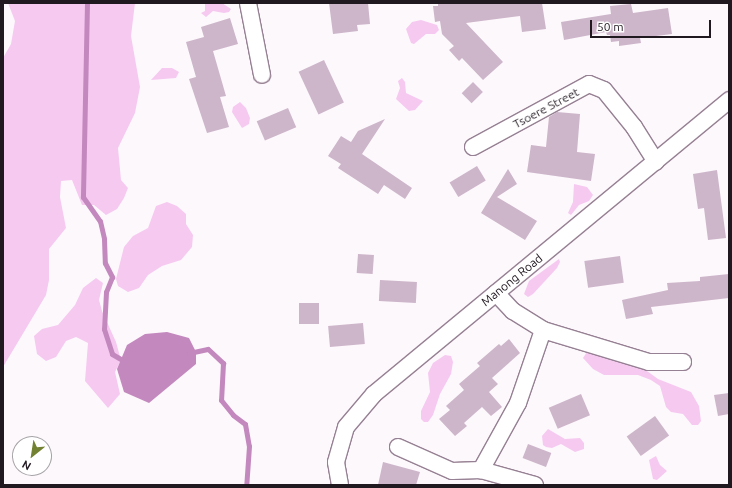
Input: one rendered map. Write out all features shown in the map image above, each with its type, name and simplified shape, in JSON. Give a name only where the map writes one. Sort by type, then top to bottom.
[{"type":"street","points":[[248,3],[262,75]]},
{"type":"street","name":"Tsoere Street","points":[[473,146],[589,84],[604,90],[634,127],[656,162]]},
{"type":"street","name":"Manong Road","points":[[340,485],[336,462],[338,448],[346,427],[353,417],[395,376],[656,162],[729,100]]},
{"type":"street","points":[[496,293],[513,311],[543,330],[649,362],[683,362]]},
{"type":"street","points":[[481,470],[518,403],[543,330]]},
{"type":"street","points":[[398,446],[452,471],[481,470],[535,485]]},
{"type":"shaded area","points":[[8,3],[135,3],[131,36],[140,87],[135,113],[118,148],[121,180],[128,188],[124,198],[117,209],[106,215],[94,205],[82,205],[72,180],[61,181],[60,197],[66,228],[49,249],[49,280],[46,295],[3,367],[3,58],[11,44],[15,21]]},
{"type":"shaded area","points":[[205,3],[222,3],[231,9],[229,12],[224,13],[213,11],[206,17],[201,13],[205,11]]},
{"type":"shaded area","points":[[421,20],[437,25],[439,30],[435,34],[426,34],[414,44],[411,43],[406,29],[412,22]]},
{"type":"shaded area","points":[[162,68],[172,68],[179,72],[176,78],[151,80]]},
{"type":"shaded area","points":[[402,78],[405,82],[406,93],[423,101],[415,110],[409,111],[396,99],[400,88],[398,81]]},
{"type":"shaded area","points":[[240,102],[246,108],[250,118],[249,124],[242,128],[232,112],[233,107]]},
{"type":"shaded area","points":[[574,184],[587,187],[593,195],[589,201],[579,205],[571,215],[568,213],[573,202]]},
{"type":"shaded area","points":[[167,202],[177,206],[186,214],[186,224],[193,235],[192,247],[181,260],[162,266],[148,275],[139,288],[128,292],[118,286],[116,279],[124,247],[133,236],[148,228],[156,206]]},
{"type":"shaded area","points":[[559,259],[560,262],[557,268],[533,294],[528,297],[524,294],[529,281]]},
{"type":"shaded area","points":[[96,278],[103,283],[99,300],[102,311],[116,342],[121,360],[115,372],[120,394],[108,408],[85,381],[88,343],[76,337],[66,341],[56,357],[46,361],[37,354],[34,336],[42,329],[58,325],[75,305],[83,288]]},
{"type":"shaded area","points":[[167,332],[189,338],[196,352],[196,364],[149,403],[124,392],[117,369],[127,345],[145,334]]},
{"type":"shaded area","points":[[587,352],[619,362],[636,363],[658,379],[691,392],[699,406],[701,421],[698,425],[692,425],[683,414],[671,412],[666,407],[660,386],[651,380],[638,375],[604,375],[593,369],[583,358]]},
{"type":"shaded area","points":[[445,355],[451,356],[453,362],[451,374],[440,394],[433,415],[428,422],[424,422],[421,419],[421,411],[430,392],[428,373],[433,363]]},
{"type":"shaded area","points":[[548,429],[565,439],[580,438],[584,443],[584,449],[575,452],[561,444],[552,448],[546,447],[543,445],[542,436]]},
{"type":"shaded area","points":[[656,456],[660,465],[667,471],[657,480],[653,479],[649,460]]},
{"type":"building","points":[[329,3],[368,3],[370,24],[357,25],[358,31],[333,34]]},
{"type":"building","points":[[438,3],[542,3],[546,29],[522,32],[520,16],[466,23],[503,62],[483,80],[462,58],[459,61],[449,50],[454,46],[442,34],[440,21],[435,22],[433,6],[438,6]]},
{"type":"building","points":[[631,4],[633,13],[668,8],[672,34],[640,38],[641,43],[619,46],[619,41],[611,42],[610,35],[607,35],[606,32],[564,40],[561,22],[611,14],[610,6]]},
{"type":"building","points":[[230,18],[238,44],[213,51],[226,96],[220,97],[229,127],[207,133],[189,79],[196,77],[186,42],[204,37],[201,27]]},
{"type":"building","points":[[324,60],[344,103],[318,114],[299,72]]},
{"type":"building","points":[[473,82],[483,92],[472,103],[462,93]]},
{"type":"building","points":[[288,108],[296,127],[265,141],[257,121]]},
{"type":"building","points":[[557,112],[580,114],[577,152],[595,154],[591,181],[527,172],[531,145],[546,147],[549,117]]},
{"type":"building","points":[[385,119],[362,154],[412,188],[405,199],[384,185],[378,194],[338,168],[341,164],[328,156],[341,136],[351,142],[358,131]]},
{"type":"building","points":[[477,166],[486,181],[458,197],[450,182]]},
{"type":"building","points":[[508,169],[517,184],[497,197],[537,221],[525,240],[481,213]]},
{"type":"building","points":[[717,170],[726,238],[708,240],[704,208],[698,209],[693,174]]},
{"type":"building","points":[[358,254],[374,255],[373,274],[357,273]]},
{"type":"building","points":[[620,256],[624,283],[588,288],[584,261]]},
{"type":"building","points":[[729,274],[729,298],[651,307],[653,314],[626,319],[622,300],[668,290],[667,283],[700,281],[700,277]]},
{"type":"building","points":[[380,280],[417,282],[416,303],[379,301]]},
{"type":"building","points":[[299,303],[319,303],[319,324],[299,324]]},
{"type":"building","points":[[363,323],[365,344],[330,347],[328,326]]},
{"type":"building","points":[[509,339],[520,353],[492,378],[498,384],[489,392],[502,407],[491,416],[482,407],[464,423],[467,426],[455,436],[439,419],[450,410],[446,406],[464,390],[459,384],[480,366],[477,363],[499,344],[501,346]]},
{"type":"building","points":[[729,393],[729,414],[718,416],[714,395]]},
{"type":"building","points":[[581,394],[590,415],[558,429],[549,408]]},
{"type":"building","points":[[655,416],[669,435],[641,456],[627,437]]},
{"type":"building","points":[[528,444],[551,453],[546,467],[523,458]]},
{"type":"building","points":[[383,462],[420,472],[416,485],[378,485]]},
{"type":"waterway","points":[[87,3],[83,197],[100,221],[104,239],[105,263],[112,277],[106,292],[104,329],[112,354],[126,362]]},
{"type":"waterway","points":[[189,353],[208,349],[223,363],[221,400],[233,415],[245,424],[249,446],[246,485]]}]
